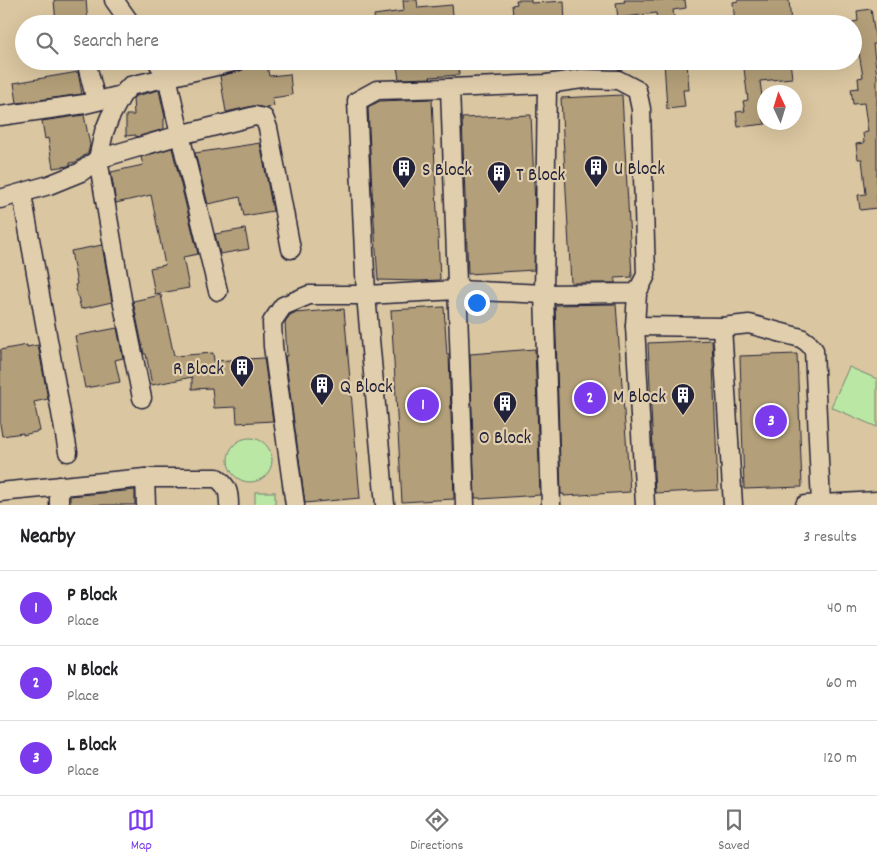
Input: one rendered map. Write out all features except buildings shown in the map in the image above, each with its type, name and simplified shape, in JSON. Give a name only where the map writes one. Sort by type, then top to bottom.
[{"type":"street","points":[[114,0],[125,15]]},
{"type":"street","points":[[88,70],[96,101]]},
{"type":"street","points":[[164,70],[168,76],[180,135],[218,290]]},
{"type":"street","points":[[142,398],[123,305],[98,159],[104,132],[110,117],[122,95],[130,86],[196,70]]},
{"type":"street","points":[[385,505],[366,295],[357,101],[377,90],[547,84],[582,79],[618,80],[637,90],[641,109],[646,275],[637,293],[635,326],[645,505]]},
{"type":"street","points":[[547,84],[544,294],[551,505]]},
{"type":"street","points":[[450,88],[464,505]]},
{"type":"street","points":[[0,116],[96,101],[122,95]]},
{"type":"street","points":[[0,199],[49,185],[81,172],[98,159],[255,116],[264,118],[268,128],[290,249]]},
{"type":"street","points":[[22,194],[68,452]]},
{"type":"street","points":[[295,505],[273,346],[272,322],[283,306],[309,295],[366,295],[457,290],[544,294],[637,293]]},
{"type":"street","points":[[635,326],[722,327],[750,324],[801,338],[808,343],[814,350],[813,505],[872,502]]},
{"type":"street","points":[[722,327],[733,505]]},
{"type":"street","points":[[145,478],[146,505]]},
{"type":"street","points":[[0,492],[145,478],[216,478],[225,485],[229,495],[229,505]]},
{"type":"street","points":[[59,486],[59,505]]},
{"type":"green space","points":[[849,367],[877,379],[877,427],[831,407]]},
{"type":"green space","points":[[250,438],[262,442],[268,448],[272,460],[268,472],[262,478],[250,482],[238,478],[232,472],[228,460],[232,448],[238,442]]},
{"type":"green space","points":[[255,492],[275,492],[275,505],[255,505]]},
{"type":"place","name":"U Block","points":[[596,188]]},
{"type":"place","name":"S Block","points":[[404,189]]},
{"type":"place","name":"T Block","points":[[499,194]]},
{"type":"place","name":"R Block","points":[[242,388]]},
{"type":"place","name":"N Block","points":[[590,398]]},
{"type":"place","name":"P Block","points":[[423,405]]},
{"type":"place","name":"Q Block","points":[[322,406]]},
{"type":"place","name":"M Block","points":[[683,416]]},
{"type":"place","name":"L Block","points":[[771,421]]},
{"type":"place","name":"O Block","points":[[505,424]]}]
